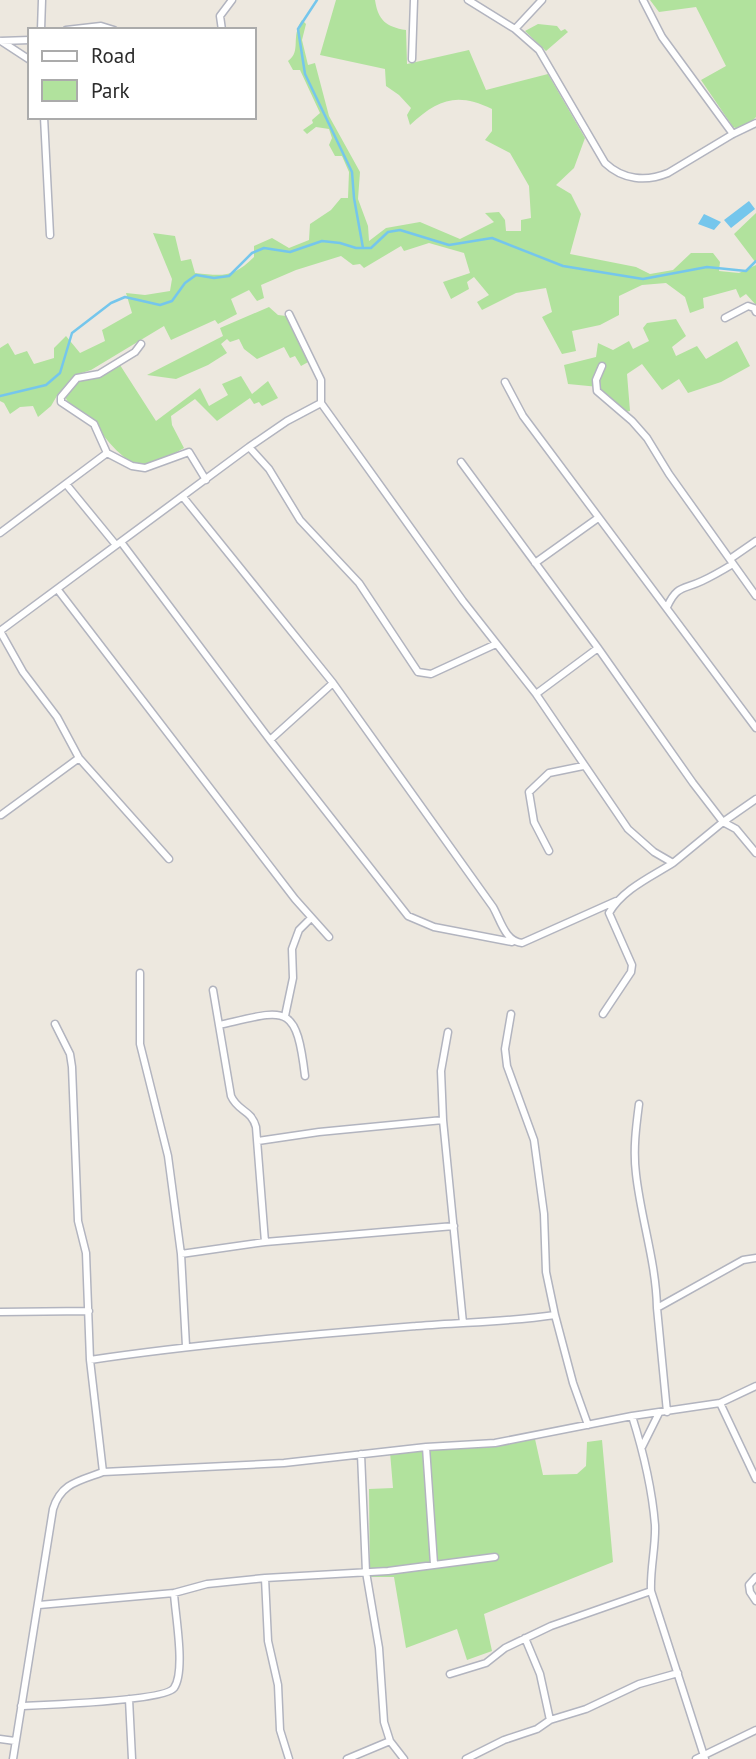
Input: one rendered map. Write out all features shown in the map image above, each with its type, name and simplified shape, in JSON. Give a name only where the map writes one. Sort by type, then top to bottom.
[{"type":"street","points":[[41,28],[42,0]]},
{"type":"street","points":[[222,28],[220,16],[232,0]]},
{"type":"street","points":[[412,59],[414,0]]},
{"type":"street","points":[[468,0],[515,29],[543,56],[605,163],[625,177],[658,177],[668,173],[756,123]]},
{"type":"street","points":[[515,29],[542,0]]},
{"type":"street","points":[[643,0],[662,37],[733,134]]},
{"type":"street","points":[[84,28],[108,28]]},
{"type":"street","points":[[0,41],[28,40]]},
{"type":"street","points":[[0,41],[28,59]]},
{"type":"street","points":[[44,119],[50,235]]},
{"type":"street","points":[[725,318],[748,306],[756,312]]},
{"type":"street","points":[[289,314],[321,380],[321,403],[463,601],[536,694],[628,829],[654,852],[673,863]]},
{"type":"street","points":[[141,344],[135,352],[99,374],[77,378],[61,397],[62,404],[94,424],[107,453],[132,466],[142,468],[189,452],[206,480]]},
{"type":"street","points":[[602,366],[596,380],[597,391],[640,429],[756,596]]},
{"type":"street","points":[[505,382],[523,416],[756,728]]},
{"type":"street","points":[[169,859],[79,758],[57,717],[23,672],[0,631],[249,447],[287,421],[321,403]]},
{"type":"street","points":[[249,447],[269,469],[300,520],[359,583],[418,672],[431,674],[496,644]]},
{"type":"street","points":[[0,533],[107,453]]},
{"type":"street","points":[[461,462],[693,783],[723,822],[736,829],[756,853]]},
{"type":"street","points":[[66,484],[119,544],[408,916],[434,927],[522,943],[616,901],[673,863],[756,799]]},
{"type":"street","points":[[183,497],[333,683],[493,907],[507,935],[514,942]]},
{"type":"street","points":[[535,563],[598,518]]},
{"type":"street","points":[[667,607],[672,596],[681,587],[702,581],[732,562],[756,541]]},
{"type":"street","points":[[58,590],[286,888],[329,937]]},
{"type":"street","points":[[536,694],[598,648]]},
{"type":"street","points":[[270,740],[333,683]]},
{"type":"street","points":[[1,815],[79,758]]},
{"type":"street","points":[[549,851],[534,822],[528,792],[549,773],[583,766]]},
{"type":"street","points":[[603,1014],[631,972],[630,958],[609,913],[616,901]]},
{"type":"street","points":[[285,1016],[293,978],[292,949],[299,930],[312,918]]},
{"type":"street","points":[[140,973],[140,1044],[156,1116],[163,1131],[181,1254],[186,1346]]},
{"type":"street","points":[[213,990],[231,1096],[234,1104],[254,1118],[265,1242]]},
{"type":"street","points":[[219,1025],[268,1014],[285,1016],[293,1022],[298,1033],[305,1076]]},
{"type":"street","points":[[511,1014],[505,1049],[507,1066],[534,1140],[544,1214],[546,1272],[573,1382],[588,1425]]},
{"type":"street","points":[[55,1024],[70,1054],[72,1067],[78,1221],[86,1253],[90,1360],[103,1472]]},
{"type":"street","points":[[448,1032],[441,1071],[443,1120],[463,1322]]},
{"type":"street","points":[[639,1104],[634,1137],[635,1172],[656,1283],[663,1412],[642,1447]]},
{"type":"street","points":[[258,1142],[319,1132],[443,1120]]},
{"type":"street","points":[[181,1254],[265,1242],[454,1226]]},
{"type":"street","points":[[657,1308],[743,1261],[756,1258]]},
{"type":"street","points":[[0,1312],[89,1311]]},
{"type":"street","points":[[90,1360],[186,1346],[463,1322],[490,1323],[555,1315]]},
{"type":"street","points":[[13,1759],[53,1509],[57,1496],[71,1485],[103,1472],[284,1464],[426,1447],[495,1443],[632,1416],[720,1403],[756,1386]]},
{"type":"street","points":[[720,1403],[756,1479]]},
{"type":"street","points":[[632,1416],[642,1447],[655,1527],[650,1567],[651,1591],[704,1757]]},
{"type":"street","points":[[426,1447],[434,1564]]},
{"type":"street","points":[[361,1454],[366,1572],[380,1655],[383,1709],[390,1741],[404,1759]]},
{"type":"street","points":[[39,1605],[174,1593],[206,1584],[410,1569],[495,1557]]},
{"type":"street","points":[[756,1577],[749,1585],[756,1601]]},
{"type":"street","points":[[265,1578],[268,1641],[276,1672],[280,1730],[289,1759]]},
{"type":"street","points":[[450,1674],[486,1662],[505,1648],[551,1626],[651,1591]]},
{"type":"street","points":[[21,1706],[129,1699],[169,1693],[175,1688],[179,1659],[174,1593]]},
{"type":"street","points":[[525,1638],[540,1674],[550,1720]]},
{"type":"street","points":[[466,1759],[504,1740],[537,1729],[550,1720],[586,1709],[654,1679],[678,1673]]},
{"type":"street","points":[[129,1699],[132,1759]]},
{"type":"street","points":[[696,1759],[756,1730]]},
{"type":"street","points":[[0,1739],[15,1741]]},
{"type":"street","points":[[347,1759],[390,1741]]},
{"type":"green space","points":[[336,0],[375,0],[378,13],[384,21],[393,27],[406,30],[407,64],[469,50],[486,90],[548,74],[585,138],[574,168],[556,185],[571,194],[581,214],[570,254],[636,267],[650,274],[673,270],[691,253],[713,253],[720,262],[719,271],[739,273],[756,265],[756,305],[746,294],[740,298],[736,289],[703,298],[704,308],[690,313],[685,297],[666,283],[642,285],[619,296],[619,315],[600,325],[572,331],[576,351],[562,354],[542,317],[552,312],[546,288],[516,293],[482,310],[477,302],[489,295],[474,277],[467,282],[469,289],[451,299],[443,282],[470,273],[464,253],[429,243],[404,251],[401,246],[364,268],[360,264],[353,265],[341,256],[296,270],[261,285],[264,298],[257,301],[249,290],[231,299],[237,314],[218,324],[215,320],[171,340],[164,326],[91,370],[75,375],[51,406],[38,417],[33,406],[20,407],[10,414],[0,401],[0,348],[8,343],[15,355],[27,351],[34,364],[54,358],[54,348],[66,336],[80,353],[105,341],[102,330],[132,313],[126,293],[145,295],[170,291],[172,279],[153,233],[175,236],[181,261],[191,259],[195,273],[227,274],[240,269],[254,257],[254,246],[272,238],[289,248],[309,240],[310,224],[331,210],[341,198],[348,198],[349,172],[342,156],[335,156],[329,145],[332,138],[329,129],[316,127],[307,134],[303,130],[313,123],[312,120],[320,113],[300,70],[293,70],[288,61],[294,53],[302,20],[306,24],[302,40],[308,65],[315,63],[329,116],[360,172],[358,199],[368,226],[369,241],[386,228],[420,222],[460,239],[494,222],[485,213],[499,212],[505,220],[506,231],[521,231],[521,220],[531,218],[529,186],[510,153],[485,140],[492,131],[492,109],[468,101],[448,101],[430,109],[410,125],[407,115],[411,108],[386,86],[385,69],[320,55]]},
{"type":"green space","points":[[650,0],[756,0],[756,117],[749,124],[738,129],[733,127],[701,80],[726,66],[696,7],[659,12]]},
{"type":"green space","points":[[538,24],[557,26],[561,31],[565,29],[568,32],[546,51],[525,31]]},
{"type":"green space","points":[[756,213],[756,263],[734,234]]},
{"type":"green space","points":[[269,307],[278,315],[286,316],[310,361],[301,366],[295,356],[290,358],[284,347],[257,359],[244,349],[239,339],[230,342],[227,339],[221,344],[227,353],[208,365],[176,379],[147,375],[223,336],[220,328]]},
{"type":"green space","points":[[676,319],[686,336],[672,347],[676,356],[697,346],[706,359],[737,341],[750,366],[721,382],[688,393],[679,379],[662,390],[642,364],[627,374],[630,411],[625,412],[599,387],[568,384],[564,365],[596,357],[598,343],[613,350],[629,341],[633,349],[649,341],[643,328],[647,323]]},
{"type":"green space","points":[[120,365],[156,421],[200,388],[209,406],[228,395],[222,384],[241,376],[252,394],[268,381],[278,398],[262,406],[259,402],[254,404],[250,398],[217,421],[195,399],[171,416],[172,425],[184,448],[153,463],[135,464],[120,454],[90,418],[70,404],[65,397],[80,379],[89,379]]},
{"type":"green space","points":[[535,1439],[543,1475],[577,1474],[586,1466],[587,1442],[602,1440],[613,1562],[484,1614],[492,1651],[467,1660],[457,1629],[406,1648],[394,1577],[370,1577],[369,1489],[393,1488],[390,1452]]},
{"type":"water","points":[[749,201],[755,209],[731,228],[724,220]]},
{"type":"water","points":[[704,214],[721,222],[714,230],[698,224]]},
{"type":"waterway","points":[[317,0],[298,29],[305,74],[352,172],[363,248]]},
{"type":"waterway","points":[[0,396],[46,385],[60,373],[72,333],[111,303],[125,297],[160,305],[172,301],[185,283],[196,275],[214,278],[229,276],[252,253],[264,248],[290,252],[322,241],[356,248],[371,248],[388,232],[400,230],[449,245],[492,238],[563,266],[643,279],[707,267],[746,271],[756,261]]}]
